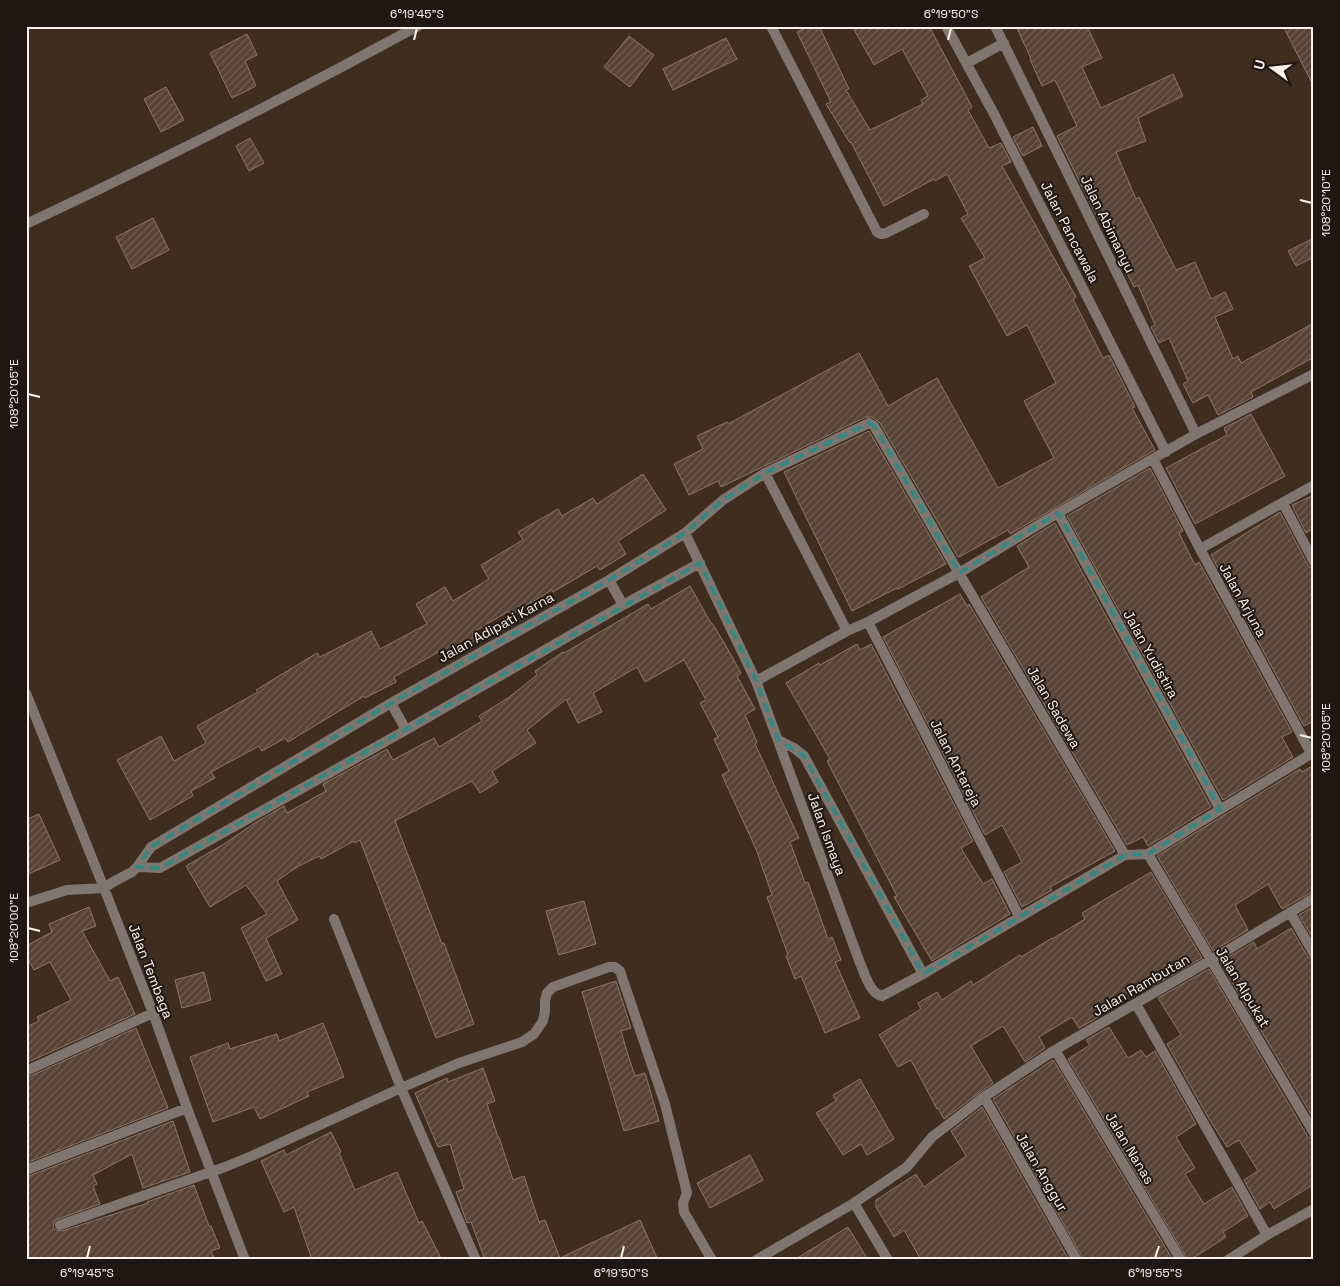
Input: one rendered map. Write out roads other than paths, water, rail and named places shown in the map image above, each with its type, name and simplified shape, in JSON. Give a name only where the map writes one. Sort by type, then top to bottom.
[{"type":"street","points":[[26,224],[201,140],[418,26]]},
{"type":"street","points":[[772,26],[877,232],[881,234],[886,233],[924,214]]},
{"type":"street","name":"Jalan Pancawala","points":[[946,26],[967,63],[1166,452]]},
{"type":"street","name":"Jalan Abimanyu","points":[[995,26],[1196,434]]},
{"type":"street","points":[[967,63],[1004,44]]},
{"type":"street","points":[[756,681],[959,573],[1196,434],[1314,374]]},
{"type":"street","name":"Jalan Adipati Karna","points":[[104,888],[134,869],[151,847],[391,703],[609,580],[685,533],[723,500],[765,473],[867,424],[871,423],[874,426]]},
{"type":"street","name":"Jalan Sadewa","points":[[874,426],[1125,855]]},
{"type":"street","name":"Jalan Arjuna","points":[[1153,459],[1312,753]]},
{"type":"street","points":[[765,473],[847,631]]},
{"type":"street","points":[[1200,549],[1314,485]]},
{"type":"street","points":[[1283,503],[1314,562]]},
{"type":"street","name":"Jalan Yudistira","points":[[1058,514],[1220,809]]},
{"type":"street","name":"Jalan Ismaya","points":[[685,533],[756,681],[860,963],[873,990],[877,995],[882,996],[923,974]]},
{"type":"street","name":"Jalan Adipati Karna","points":[[134,869],[160,868],[700,563]]},
{"type":"street","points":[[609,580],[623,605]]},
{"type":"street","name":"Jalan Antareja","points":[[868,622],[1019,916]]},
{"type":"street","name":"Jalan Tembaga","points":[[26,693],[104,888],[245,1260]]},
{"type":"street","points":[[391,703],[406,730]]},
{"type":"street","points":[[778,740],[794,748],[804,756],[923,974],[1125,855],[1148,854],[1312,753]]},
{"type":"street","name":"Jalan Alpukat","points":[[1148,854],[1314,1133]]},
{"type":"street","points":[[26,903],[67,890],[104,888]]},
{"type":"street","name":"Jalan Rambutan","points":[[756,1260],[854,1202],[907,1166],[932,1137],[984,1097],[1055,1050],[1314,898]]},
{"type":"street","points":[[1290,912],[1314,954]]},
{"type":"street","points":[[334,919],[401,1088],[476,1260]]},
{"type":"street","points":[[60,1225],[225,1167],[460,1063],[522,1042],[534,1034],[543,1021],[547,993],[553,987],[609,967],[615,967],[620,971],[665,1104],[687,1193],[684,1212],[712,1260]]},
{"type":"street","points":[[1136,1004],[1267,1235]]},
{"type":"street","points":[[26,1071],[152,1013]]},
{"type":"street","name":"Jalan Nanas","points":[[1055,1050],[1181,1260]]},
{"type":"street","name":"Jalan Anggur","points":[[984,1097],[1077,1260]]},
{"type":"street","points":[[26,1170],[187,1108]]},
{"type":"street","points":[[854,1202],[888,1260]]},
{"type":"street","points":[[1228,1260],[1267,1235],[1314,1209]]}]
